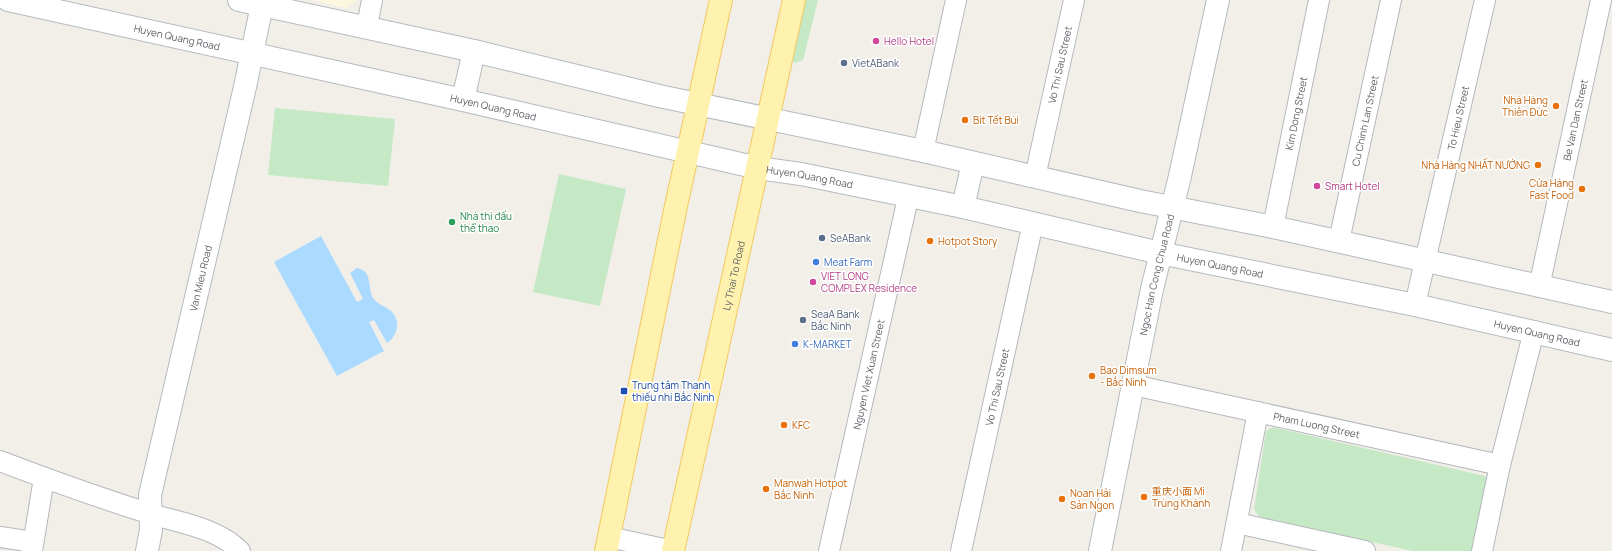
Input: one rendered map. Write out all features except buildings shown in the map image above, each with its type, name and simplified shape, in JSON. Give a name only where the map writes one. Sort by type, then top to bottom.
[{"type":"main road","points":[[607,544],[721,0]]},
{"type":"main road","name":"Ly Thai To Road","points":[[673,551],[770,119],[794,0]]},
{"type":"street","name":"Huyen Quang Road","points":[[8,0],[463,100],[758,168],[801,174],[908,198],[963,208],[1160,253],[1534,330],[1612,350]]},
{"type":"street","points":[[239,0],[474,51],[659,96],[699,103],[1172,207],[1339,241],[1426,262],[1612,302]]},
{"type":"street","points":[[367,28],[372,0]]},
{"type":"street","points":[[923,152],[956,0]]},
{"type":"street","name":"Vo Thi Sau Street","points":[[1035,177],[1074,0]]},
{"type":"street","name":"Ngoc Han Cong Chua Road","points":[[1100,551],[1160,253],[1172,207],[1218,0]]},
{"type":"street","name":"Kim Dong Street","points":[[1273,227],[1319,0]]},
{"type":"street","name":"Cu Chinh Lan Street","points":[[1339,241],[1391,0]]},
{"type":"street","name":"To Hieu Street","points":[[1415,305],[1485,0]]},
{"type":"street","name":"Be Van Dan Street","points":[[1539,286],[1601,0]]},
{"type":"street","name":"Van Mieu Road","points":[[147,551],[152,514],[150,495],[262,5]]},
{"type":"street","points":[[463,100],[474,51]]},
{"type":"street","points":[[963,208],[973,163]]},
{"type":"street","name":"Nguyen Viet Xuan Street","points":[[829,551],[908,198]]},
{"type":"street","name":"Vo Thi Sau Street","points":[[961,551],[1033,223]]},
{"type":"street","points":[[1482,551],[1500,465],[1534,330]]},
{"type":"street","name":"Pham Luong Street","points":[[1133,385],[1500,465]]},
{"type":"street","points":[[1231,551],[1258,412]]},
{"type":"street","points":[[0,461],[44,478],[152,514],[180,520],[218,536],[240,551]]},
{"type":"street","points":[[0,537],[33,546],[44,478]]},
{"type":"street","points":[[1237,523],[1365,551]]},
{"type":"street","points":[[607,544],[673,551]]},
{"type":"shaded area","points":[[314,0],[357,0],[345,8]]},
{"type":"green space","points":[[803,0],[818,0],[803,60],[795,63],[792,60]]},
{"type":"green space","points":[[275,108],[395,119],[388,186],[268,175]]},
{"type":"green space","points":[[559,174],[626,189],[600,306],[533,292]]},
{"type":"green space","points":[[1272,427],[1485,476],[1488,483],[1474,551],[1413,551],[1259,517],[1254,509],[1266,431]]},
{"type":"water","points":[[321,236],[357,302],[363,299],[350,273],[357,268],[365,272],[368,276],[373,298],[391,311],[397,323],[394,336],[387,343],[374,320],[369,322],[384,351],[337,376],[274,262]]},
{"type":"place","name":"Hello Hotel","points":[[876,41]]},
{"type":"place","name":"VietABank","points":[[844,63]]},
{"type":"place","name":"Nhà Hàng Thiên Đức","points":[[1556,106]]},
{"type":"place","name":"Bít Tết Bùi","points":[[965,120]]},
{"type":"place","name":"Nhà Hàng NHẤT NƯỚNG","points":[[1538,165]]},
{"type":"place","name":"Smart Hotel","points":[[1317,186]]},
{"type":"place","name":"Cửa Hàng Fast Food","points":[[1582,189]]},
{"type":"place","name":"Nhà thi đấu thể thao","points":[[452,222]]},
{"type":"place","name":"SeABank","points":[[822,238]]},
{"type":"place","name":"Hotpot Story","points":[[930,241]]},
{"type":"place","name":"Meat Farm","points":[[816,262]]},
{"type":"place","name":"VIET LONG COMPLEX Residence","points":[[813,282]]},
{"type":"place","name":"SeaA Bank Bắc Ninh","points":[[803,320]]},
{"type":"place","name":"K-MARKET","points":[[795,344]]},
{"type":"place","name":"Bao Dimsum - Bắc Ninh","points":[[1092,376]]},
{"type":"place","name":"Trung tâm Thanh thiếu nhi Bắc Ninh","points":[[624,391]]},
{"type":"place","name":"KFC","points":[[784,425]]},
{"type":"place","name":"Manwah Hotpot Bắc Ninh","points":[[766,489]]},
{"type":"place","name":"重庆小面 Mì Trùng Khánh","points":[[1144,497]]},
{"type":"place","name":"Noan Hải Sản Ngon","points":[[1062,499]]}]
